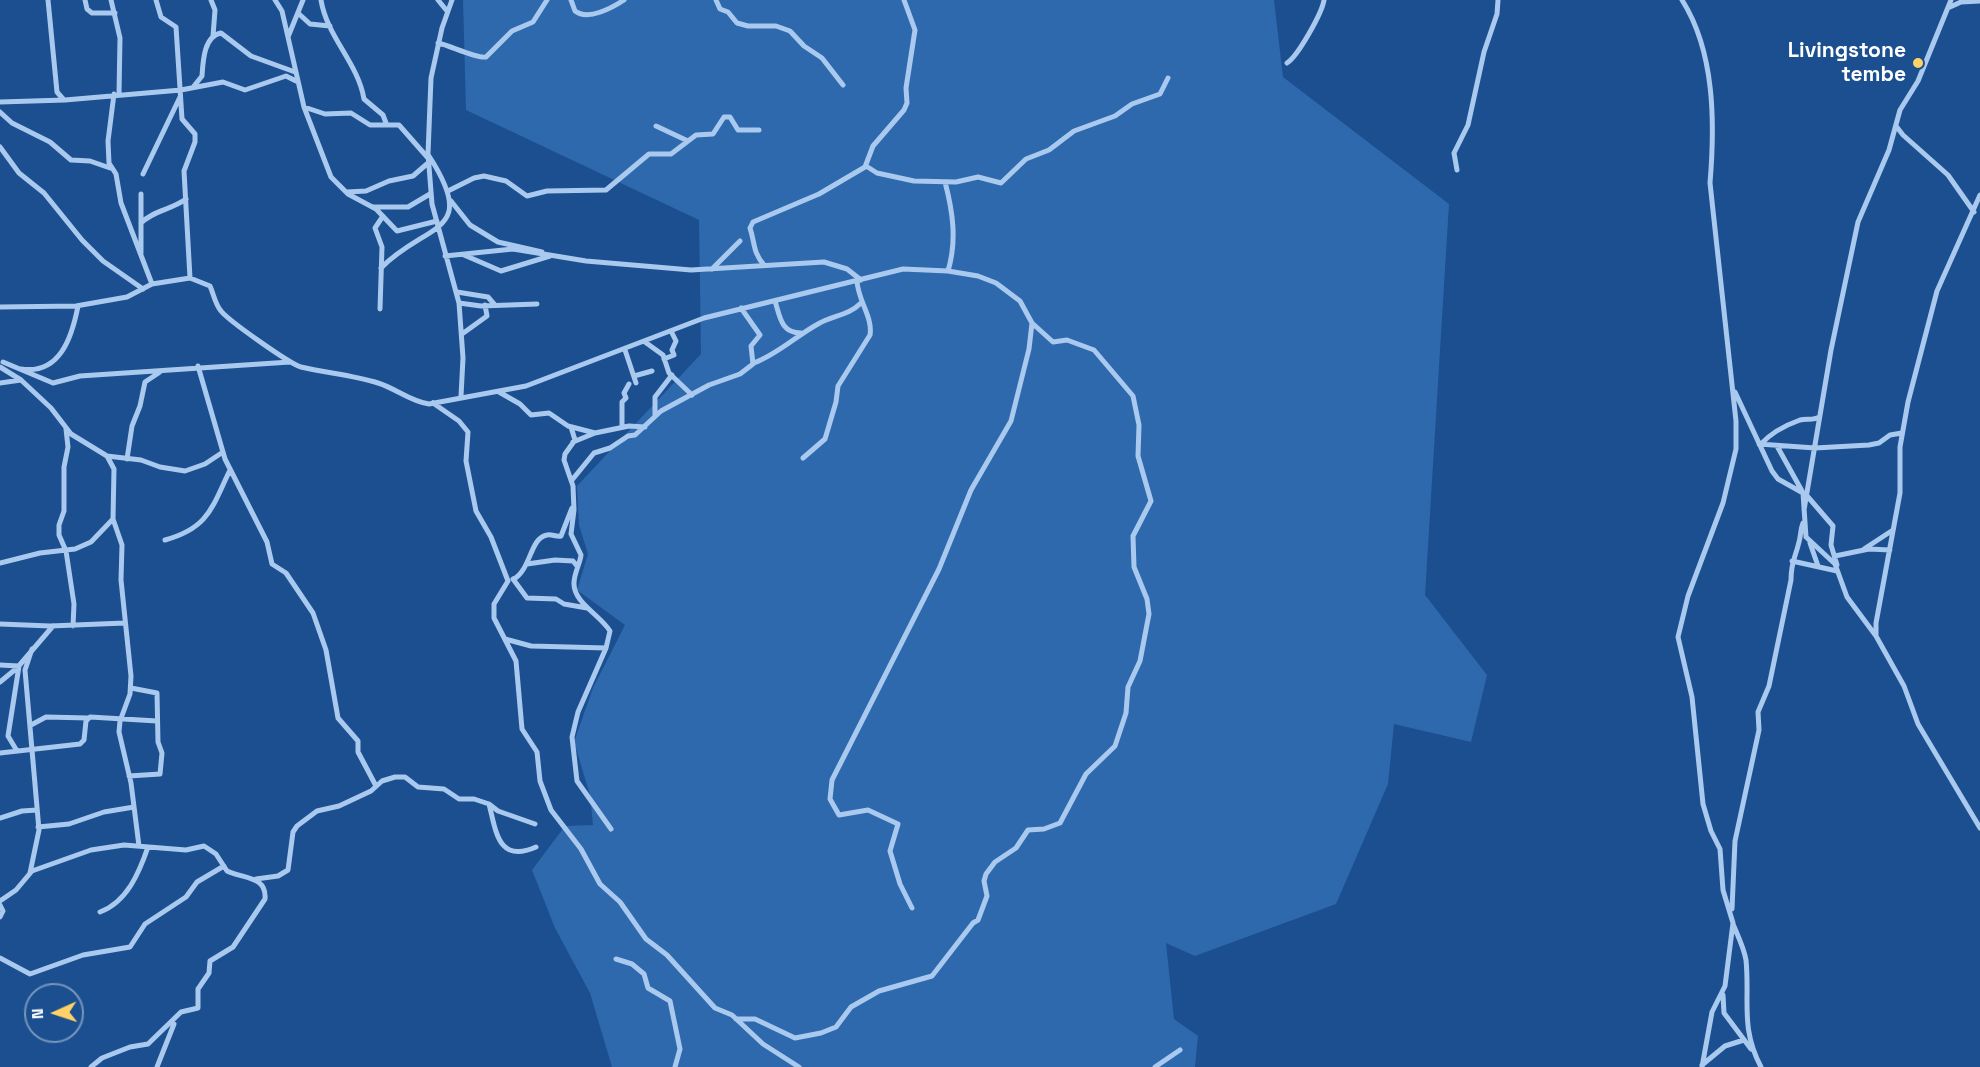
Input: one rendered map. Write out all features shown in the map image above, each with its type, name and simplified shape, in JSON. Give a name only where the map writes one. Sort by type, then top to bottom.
[{"type":"street","points":[[48,0],[57,92],[64,100]]},
{"type":"street","points":[[86,0],[87,9],[92,13],[115,13]]},
{"type":"street","points":[[111,0],[120,38],[116,94],[108,141],[111,168]]},
{"type":"street","points":[[156,0],[161,18],[176,27],[183,121],[195,132],[196,140],[185,168],[190,279]]},
{"type":"street","points":[[192,87],[202,78],[203,62],[213,36],[215,10],[211,0]]},
{"type":"street","points":[[288,39],[303,0]]},
{"type":"street","points":[[321,0],[325,19],[347,62],[362,82],[364,99],[383,115],[386,123]]},
{"type":"street","points":[[438,0],[447,11]]},
{"type":"street","points":[[452,0],[438,43],[431,78],[428,159],[430,194],[459,303],[462,334],[461,396]]},
{"type":"street","points":[[438,43],[459,48],[479,57],[486,57],[512,31],[533,22],[547,0]]},
{"type":"street","points":[[571,0],[575,11],[582,15],[601,11],[624,0]]},
{"type":"street","points":[[716,0],[720,9],[728,12],[737,22],[763,28],[776,26],[789,31],[804,46],[822,58],[843,84]]},
{"type":"street","points":[[764,265],[753,250],[754,240],[750,228],[753,222],[819,194],[866,166],[873,146],[891,128],[907,103],[906,88],[915,30],[904,0]]},
{"type":"street","points":[[1287,63],[1296,56],[1304,38],[1320,16],[1324,0]]},
{"type":"street","points":[[1457,170],[1454,153],[1468,125],[1484,52],[1497,14],[1498,0]]},
{"type":"street","points":[[1682,0],[1696,23],[1706,63],[1712,147],[1710,183],[1733,386],[1736,443],[1730,476],[1716,522],[1688,596],[1678,637],[1692,697],[1703,804],[1711,831],[1720,849],[1723,890],[1746,960],[1745,1011],[1754,1052],[1761,1067]]},
{"type":"street","points":[[1754,1052],[1724,1013],[1724,991],[1733,921],[1735,842],[1759,730],[1758,712],[1769,686],[1792,561],[1803,523],[1805,493],[1855,233],[1900,110],[1918,81],[1951,0]]},
{"type":"street","points":[[1949,7],[1962,2],[1980,1]]},
{"type":"street","points":[[278,2],[304,108],[331,177],[345,192],[373,207],[393,230],[401,232],[437,221]]},
{"type":"street","points":[[298,13],[310,24],[330,26]]},
{"type":"street","points":[[213,36],[225,33],[240,50],[250,56],[295,72]]},
{"type":"street","points":[[0,102],[181,92],[192,87],[227,82],[241,90],[248,90],[286,76],[298,82]]},
{"type":"street","points":[[866,166],[877,173],[914,181],[945,182],[978,177],[997,183],[1005,182],[1011,171],[1026,159],[1048,150],[1074,131],[1115,116],[1132,104],[1160,94],[1168,78]]},
{"type":"street","points":[[143,174],[181,92]]},
{"type":"street","points":[[304,108],[326,114],[351,113],[370,125],[386,123],[403,127],[428,159],[448,191],[451,201],[474,228],[498,242],[586,261],[688,270],[832,263],[859,281]]},
{"type":"street","points":[[0,112],[12,123],[50,142],[71,160],[90,161],[111,168],[116,174],[121,203],[152,284]]},
{"type":"street","points":[[448,191],[474,178],[484,176],[506,181],[527,196],[547,191],[601,191],[627,175],[647,155],[671,154],[696,135],[713,134],[725,116],[730,117],[738,130],[759,130]]},
{"type":"street","points":[[656,126],[688,141]]},
{"type":"street","points":[[1896,126],[1948,175],[1974,212]]},
{"type":"street","points":[[0,147],[19,173],[44,193],[82,240],[104,261],[143,289]]},
{"type":"street","points":[[345,192],[366,191],[388,181],[413,176],[428,159]]},
{"type":"street","points":[[945,182],[950,203],[954,247],[948,271]]},
{"type":"street","points":[[141,194],[141,258]]},
{"type":"street","points":[[373,207],[408,207],[430,194]]},
{"type":"street","points":[[141,224],[151,214],[186,199]]},
{"type":"street","points":[[1876,636],[1877,613],[1900,493],[1902,433],[1937,291],[1979,200]]},
{"type":"street","points":[[381,268],[404,248],[439,228],[447,218],[451,201]]},
{"type":"street","points":[[380,309],[382,248],[375,228],[383,216]]},
{"type":"street","points":[[712,269],[740,241]]},
{"type":"street","points":[[445,256],[513,249],[556,255]]},
{"type":"street","points":[[462,254],[501,271],[556,255]]},
{"type":"street","points":[[0,307],[78,306],[127,297],[152,284],[190,279],[207,283],[223,313],[290,362],[304,367],[357,376],[381,384],[418,402],[432,403],[526,386],[704,318],[903,269],[948,271],[978,276],[1008,290],[1026,308],[1032,324],[1029,349],[1005,434],[971,490],[939,569],[854,732],[829,790],[830,800],[839,815],[868,810],[898,824],[890,852],[900,884],[912,908]]},
{"type":"street","points":[[803,458],[825,439],[836,402],[838,386],[868,340],[871,327],[861,303],[859,281]]},
{"type":"street","points":[[457,292],[488,297],[494,304]]},
{"type":"street","points":[[775,301],[783,326],[793,333],[801,333]]},
{"type":"street","points":[[459,303],[537,304]]},
{"type":"street","points":[[572,480],[594,453],[610,448],[645,427],[655,416],[709,385],[740,374],[754,363],[781,350],[801,333],[821,322],[849,312],[861,303]]},
{"type":"street","points":[[462,334],[487,316],[485,305]]},
{"type":"street","points":[[1,363],[30,370],[44,368],[53,362],[66,348],[78,306]]},
{"type":"street","points":[[741,308],[760,335],[751,346],[754,363]]},
{"type":"street","points":[[736,1019],[755,1019],[795,1038],[810,1037],[836,1027],[851,1007],[879,991],[932,976],[972,923],[978,920],[987,895],[984,881],[989,868],[1016,848],[1028,830],[1044,829],[1060,823],[1086,774],[1115,746],[1127,709],[1128,687],[1140,661],[1149,621],[1148,603],[1133,563],[1133,536],[1151,501],[1138,456],[1138,422],[1133,396],[1097,352],[1068,340],[1053,342],[1032,324]]},
{"type":"street","points":[[664,359],[674,355],[672,350],[676,341],[671,331]]},
{"type":"street","points":[[645,342],[664,359],[682,388],[692,395]]},
{"type":"street","points":[[625,350],[636,383]]},
{"type":"street","points":[[1,363],[53,383],[80,376],[163,371],[198,366],[290,362]]},
{"type":"street","points":[[1,363],[51,408],[66,428],[107,456],[185,471],[205,464],[223,452]]},
{"type":"street","points":[[198,366],[230,470],[267,542],[272,564],[286,573],[313,613],[326,650],[338,718],[358,741],[358,752],[376,786]]},
{"type":"street","points":[[127,459],[132,426],[140,406],[145,382],[163,371]]},
{"type":"street","points":[[634,376],[652,371]]},
{"type":"street","points":[[655,416],[655,397],[672,375]]},
{"type":"street","points":[[0,382],[21,380]]},
{"type":"street","points":[[622,427],[622,402],[626,398],[624,393],[629,384]]},
{"type":"street","points":[[1733,386],[1778,479],[1805,493]]},
{"type":"street","points":[[499,392],[520,404],[531,415],[549,413],[571,427],[595,433]]},
{"type":"street","points":[[432,403],[459,421],[468,432],[466,461],[476,511],[491,537],[508,580],[493,609],[495,621],[517,665],[522,729],[537,752],[540,781],[551,810],[581,849],[600,884],[620,902],[635,927],[667,955],[715,1008],[736,1019],[763,1044],[799,1067]]},
{"type":"street","points":[[1760,444],[1771,434],[1798,421],[1816,420],[1820,416]]},
{"type":"street","points":[[571,427],[573,442]]},
{"type":"street","points":[[611,829],[577,781],[572,737],[582,702],[606,648],[610,630],[577,597],[574,588],[580,552],[570,533],[574,504],[572,480],[564,457],[573,442],[595,433],[622,427],[645,427]]},
{"type":"street","points":[[66,428],[68,447],[64,467],[64,511],[59,527],[60,541],[66,551],[74,604],[74,626]]},
{"type":"street","points":[[1760,444],[1815,448],[1874,444],[1890,435],[1902,433]]},
{"type":"street","points":[[1777,446],[1814,507],[1833,526],[1831,545],[1837,570]]},
{"type":"street","points":[[107,456],[114,469],[113,519],[122,545],[125,623],[131,688],[122,717],[121,744],[129,776],[139,846]]},
{"type":"street","points":[[165,540],[186,534],[208,516],[230,470]]},
{"type":"street","points":[[514,579],[522,574],[538,539],[548,535],[561,536],[574,504]]},
{"type":"street","points":[[0,563],[40,552],[66,551],[91,542],[113,519]]},
{"type":"street","points":[[1803,523],[1818,566]]},
{"type":"street","points":[[1860,550],[1893,531]]},
{"type":"street","points":[[1808,540],[1831,557],[1846,597],[1876,636],[1904,686],[1918,724],[1980,828]]},
{"type":"street","points":[[1835,556],[1860,550],[1890,550]]},
{"type":"street","points":[[527,564],[555,560],[573,561],[577,566]]},
{"type":"street","points":[[1792,561],[1837,570]]},
{"type":"street","points":[[505,572],[514,579],[527,598],[556,599],[563,604],[590,608]]},
{"type":"street","points":[[0,624],[74,626],[125,623]]},
{"type":"street","points":[[0,682],[19,666],[52,626]]},
{"type":"street","points":[[505,639],[531,646],[606,648]]},
{"type":"street","points":[[0,917],[3,912],[0,903],[16,890],[30,873],[38,842],[30,748],[31,725],[25,670],[32,649]]},
{"type":"street","points":[[0,665],[19,666]]},
{"type":"street","points":[[17,751],[8,736],[19,666]]},
{"type":"street","points":[[129,776],[161,773],[162,752],[159,749],[157,691],[131,688]]},
{"type":"street","points":[[31,725],[46,717],[122,717],[157,721]]},
{"type":"street","points":[[0,753],[82,743],[88,718]]},
{"type":"street","points":[[30,873],[99,848],[139,846],[186,850],[203,846],[216,854],[232,873],[256,879],[278,876],[288,870],[293,832],[307,818],[371,792],[382,781],[405,777],[418,786],[444,789],[459,800],[474,800],[489,804],[505,814],[535,824]]},
{"type":"street","points":[[489,804],[498,839],[503,846],[520,852],[536,847]]},
{"type":"street","points":[[38,827],[69,824],[104,812],[134,807]]},
{"type":"street","points":[[0,818],[22,811],[37,810]]},
{"type":"street","points":[[100,912],[113,907],[124,895],[139,871],[148,847]]},
{"type":"street","points":[[0,958],[30,974],[76,957],[130,948],[145,924],[186,897],[197,882],[224,866]]},
{"type":"street","points":[[91,1067],[130,1047],[148,1044],[183,1011],[198,1008],[198,989],[209,973],[210,961],[234,947],[264,902],[263,886],[256,879]]},
{"type":"street","points":[[616,959],[632,964],[644,975],[648,988],[670,1001],[680,1049],[675,1067]]},
{"type":"street","points":[[1702,1066],[1712,1012],[1724,991]]},
{"type":"street","points":[[158,1067],[175,1020]]},
{"type":"street","points":[[1702,1066],[1725,1046],[1744,1040]]},
{"type":"street","points":[[1155,1067],[1180,1050]]},
{"type":"street","points":[[99,1061],[104,1067]]},
{"type":"shaded area","points":[[463,0],[1274,0],[1283,77],[1449,204],[1425,595],[1487,675],[1471,742],[1394,724],[1388,784],[1336,904],[1195,956],[1166,943],[1174,1019],[1198,1036],[1195,1067],[612,1067],[590,993],[555,928],[532,870],[565,826],[593,825],[590,795],[574,742],[593,688],[625,625],[577,590],[588,554],[579,525],[577,486],[701,354],[699,220],[466,110]]},
{"type":"place","name":"Livingstone tembe","points":[[1918,63]]}]
